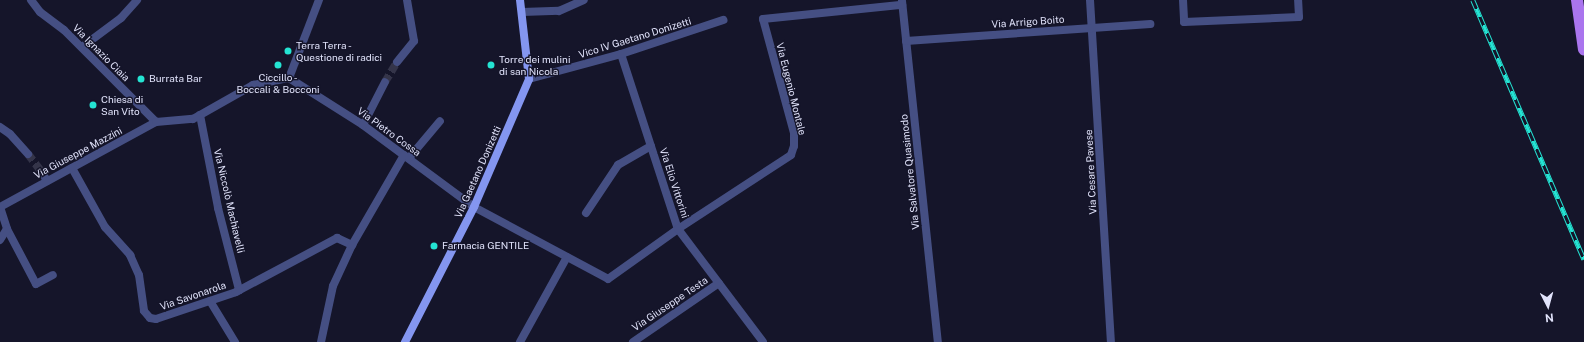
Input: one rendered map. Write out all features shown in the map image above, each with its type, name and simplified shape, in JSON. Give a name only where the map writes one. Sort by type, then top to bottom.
[{"type":"main road","points":[[1577,0],[1584,50]]},
{"type":"street","name":"Via Ignazio Ciaia","points":[[31,0],[40,12],[82,47],[156,122]]},
{"type":"street","points":[[82,47],[121,18],[137,0]]},
{"type":"street","points":[[289,78],[319,0]]},
{"type":"street","points":[[397,62],[414,41],[407,0]]},
{"type":"street","name":"Via Gaetano Donizetti","points":[[404,342],[474,207],[529,79],[520,0]]},
{"type":"street","points":[[522,12],[559,11],[584,0]]},
{"type":"street","name":"Via Cesare Pavese","points":[[1090,0],[1111,342]]},
{"type":"street","points":[[1183,0],[1184,22],[1299,17],[1298,0]]},
{"type":"street","name":"Via Salvatore Quasimodo","points":[[902,3],[938,342]]},
{"type":"street","name":"Via Eugenio Montale","points":[[608,279],[678,229],[791,155],[794,146],[794,133],[763,19],[902,3]]},
{"type":"street","name":"Vico IV Gaetano Donizetti","points":[[529,79],[621,54],[723,20]]},
{"type":"street","name":"Via Arrigo Boito","points":[[906,41],[1150,24]]},
{"type":"street","name":"Via Elio Vittorini","points":[[621,54],[678,229],[763,342]]},
{"type":"street","name":"Via Giuseppe Mazzini","points":[[53,275],[36,284],[6,229],[0,207],[45,177],[72,168],[156,122],[193,119],[253,85],[289,78]]},
{"type":"street","name":"Via Pietro Cossa","points":[[289,78],[362,124],[474,207],[608,279]]},
{"type":"street","points":[[362,124],[385,82]]},
{"type":"street","name":"Via Niccolò Machiavelli","points":[[200,115],[218,208],[239,290]]},
{"type":"street","points":[[321,342],[333,286],[352,245],[407,156],[440,121]]},
{"type":"street","points":[[0,127],[10,134],[28,154]]},
{"type":"street","points":[[586,213],[618,165],[651,146]]},
{"type":"street","name":"Via Savonarola","points":[[72,168],[105,227],[130,255],[139,275],[144,311],[150,318],[156,319],[239,290],[337,238],[352,245]]},
{"type":"street","points":[[0,240],[6,229]]},
{"type":"street","points":[[520,342],[567,256]]},
{"type":"street","name":"Via Giuseppe Testa","points":[[632,342],[719,283]]},
{"type":"street","points":[[210,301],[235,342]]},
{"type":"tunnel","points":[[385,82],[397,62]]},
{"type":"tunnel","points":[[28,154],[43,174]]},
{"type":"railway","points":[[1473,0],[1584,259]]},
{"type":"place","name":"Terra Terra - Questione di radici","points":[[288,51]]},
{"type":"place","name":"Ciccillo - Boccali & Bocconi","points":[[278,65]]},
{"type":"place","name":"Torre dei mulini di san Nicola","points":[[491,65]]},
{"type":"place","name":"Burrata Bar","points":[[141,79]]},
{"type":"place","name":"Chiesa di San Vito","points":[[93,105]]},
{"type":"place","name":"Farmacia GENTILE","points":[[434,246]]}]
